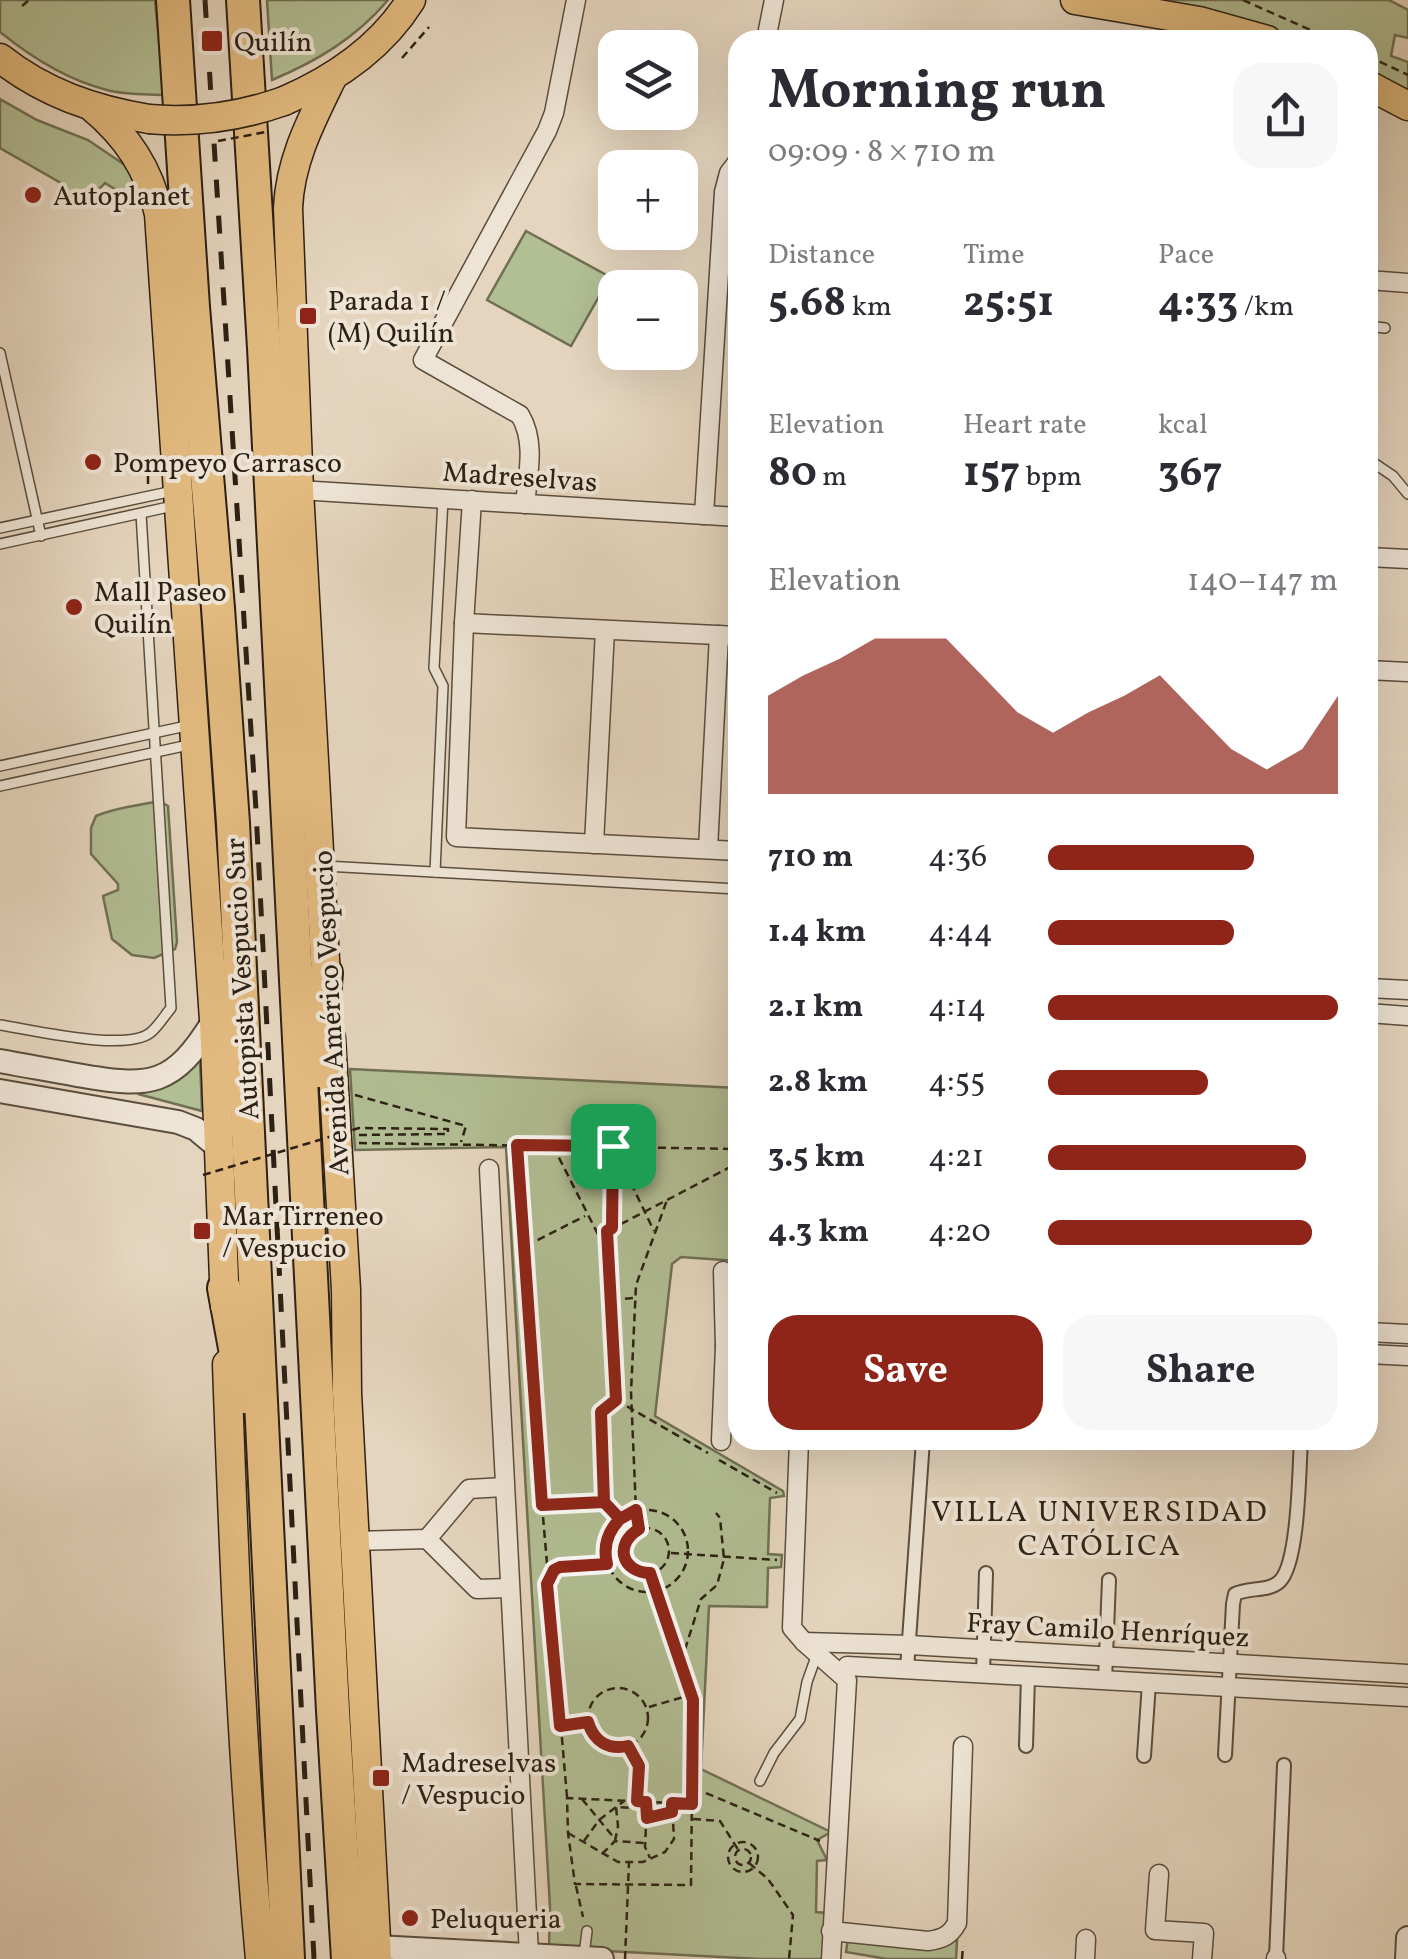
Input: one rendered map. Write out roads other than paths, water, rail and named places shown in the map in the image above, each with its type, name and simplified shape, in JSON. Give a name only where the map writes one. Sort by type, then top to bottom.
[{"type":"highway","name":"Autopista Vespucio Sur","points":[[172,0],[228,728],[288,1959]]},
{"type":"highway","name":"Autopista Vespucio Sur","points":[[243,0],[332,1711],[367,1955]]},
{"type":"highway","points":[[307,1185],[326,973]]},
{"type":"highway","points":[[224,1288],[268,1523]]},
{"type":"main road","points":[[0,58],[47,89],[92,107],[149,120],[226,117],[284,101],[333,76],[380,40],[411,0]]},
{"type":"main road","points":[[1076,0],[1231,30]]},
{"type":"main road","name":"Avenida Américo Vespucio","points":[[333,76],[294,162],[288,196],[299,490],[346,1290],[367,1955]]},
{"type":"main road","points":[[1378,91],[1408,106]]},
{"type":"main road","points":[[92,107],[128,142],[144,169],[155,196],[161,233],[214,1020],[242,1711],[260,1959]]},
{"type":"street","points":[[525,504],[530,443],[528,428],[520,415],[423,360],[547,131],[576,0]]},
{"type":"street","points":[[768,30],[774,0]]},
{"type":"street","points":[[704,515],[724,192],[728,183]]},
{"type":"street","points":[[1378,281],[1408,283]]},
{"type":"street","name":"Madreselvas","points":[[299,490],[728,516]]},
{"type":"street","points":[[472,500],[456,837],[728,850]]},
{"type":"street","points":[[1378,558],[1408,560]]},
{"type":"street","points":[[464,624],[728,635],[708,849]]},
{"type":"street","points":[[594,844],[605,630]]},
{"type":"street","points":[[1378,670],[1408,672]]},
{"type":"street","points":[[1378,988],[1408,990]]},
{"type":"street","points":[[1378,1014],[1408,1016]]},
{"type":"street","points":[[0,1061],[130,1083],[155,1079],[189,1057],[214,1020]]},
{"type":"street","points":[[82,1105],[92,1090],[90,1077]]},
{"type":"street","points":[[0,1091],[178,1122],[196,1130],[220,1149]]},
{"type":"street","points":[[489,1168],[529,1956]]},
{"type":"street","points":[[723,1271],[728,1319]]},
{"type":"street","points":[[1378,1332],[1408,1334]]},
{"type":"street","points":[[1378,1354],[1408,1356]]},
{"type":"street","points":[[721,1441],[728,1376]]},
{"type":"street","points":[[799,1450],[792,1628],[811,1648],[847,1673]]},
{"type":"street","points":[[907,1669],[922,1450]]},
{"type":"street","points":[[1224,1755],[1232,1604],[1241,1590],[1267,1588],[1280,1582],[1287,1569],[1294,1542],[1300,1450]]},
{"type":"street","points":[[427,1539],[469,1490],[504,1487]]},
{"type":"street","points":[[356,1541],[427,1539],[477,1589],[509,1588]]},
{"type":"street","points":[[983,1673],[986,1573]]},
{"type":"street","points":[[1105,1680],[1109,1580]]},
{"type":"street","points":[[831,1959],[848,1642]]},
{"type":"street","name":"Fray Camilo Henríquez","points":[[811,1648],[848,1642],[1408,1674]]},
{"type":"street","name":"Fray Camilo Henríquez","points":[[847,1673],[907,1669],[1408,1697]]},
{"type":"street","points":[[1026,1746],[1028,1676]]},
{"type":"street","points":[[1144,1756],[1149,1682]]},
{"type":"street","points":[[832,1931],[928,1942],[942,1939],[954,1930],[963,1746]]},
{"type":"street","points":[[1276,1959],[1284,1765]]},
{"type":"street","points":[[1159,1874],[1155,1930],[1204,1933],[1202,1959]]},
{"type":"street","points":[[1407,1959],[1408,1938]]},
{"type":"street","points":[[1085,1959],[1086,1939]]},
{"type":"street","points":[[367,1955],[602,1959]]},
{"type":"lane","points":[[1378,327],[1385,328]]},
{"type":"lane","points":[[0,353],[40,536]]},
{"type":"lane","points":[[1378,466],[1408,494]]},
{"type":"lane","points":[[0,544],[142,514],[179,497]]},
{"type":"lane","points":[[0,528],[179,497]]},
{"type":"lane","points":[[435,872],[443,686],[434,668],[443,499]]},
{"type":"lane","points":[[0,1026],[114,1042],[150,1033],[171,1008],[142,514]]},
{"type":"lane","points":[[0,766],[155,733],[194,734]]},
{"type":"lane","points":[[0,786],[156,752],[194,734]]},
{"type":"lane","points":[[321,866],[728,889]]},
{"type":"lane","points":[[760,1781],[774,1753],[800,1719],[811,1648]]},
{"type":"lane","points":[[578,1958],[587,1931]]},
{"type":"railway","points":[[205,0],[256,810],[314,1959]]},
{"type":"place","name":"Quilín","points":[[212,41]]},
{"type":"place","name":"Autoplanet","points":[[33,195]]},
{"type":"place","name":"Parada 1 / (M) Quilín","points":[[308,316]]},
{"type":"place","name":"Pompeyo Carrasco","points":[[93,462]]},
{"type":"place","name":"Mall Paseo Quilín","points":[[74,607]]},
{"type":"place","name":"Mar Tirreneo / Vespucio","points":[[202,1231]]},
{"type":"place","name":"Madreselvas / Vespucio","points":[[381,1778]]},
{"type":"place","name":"Peluqueria","points":[[410,1918]]},
{"type":"district","name":"VILLA UNIVERSIDAD CATÓLICA","points":[[1100,1528]]}]
